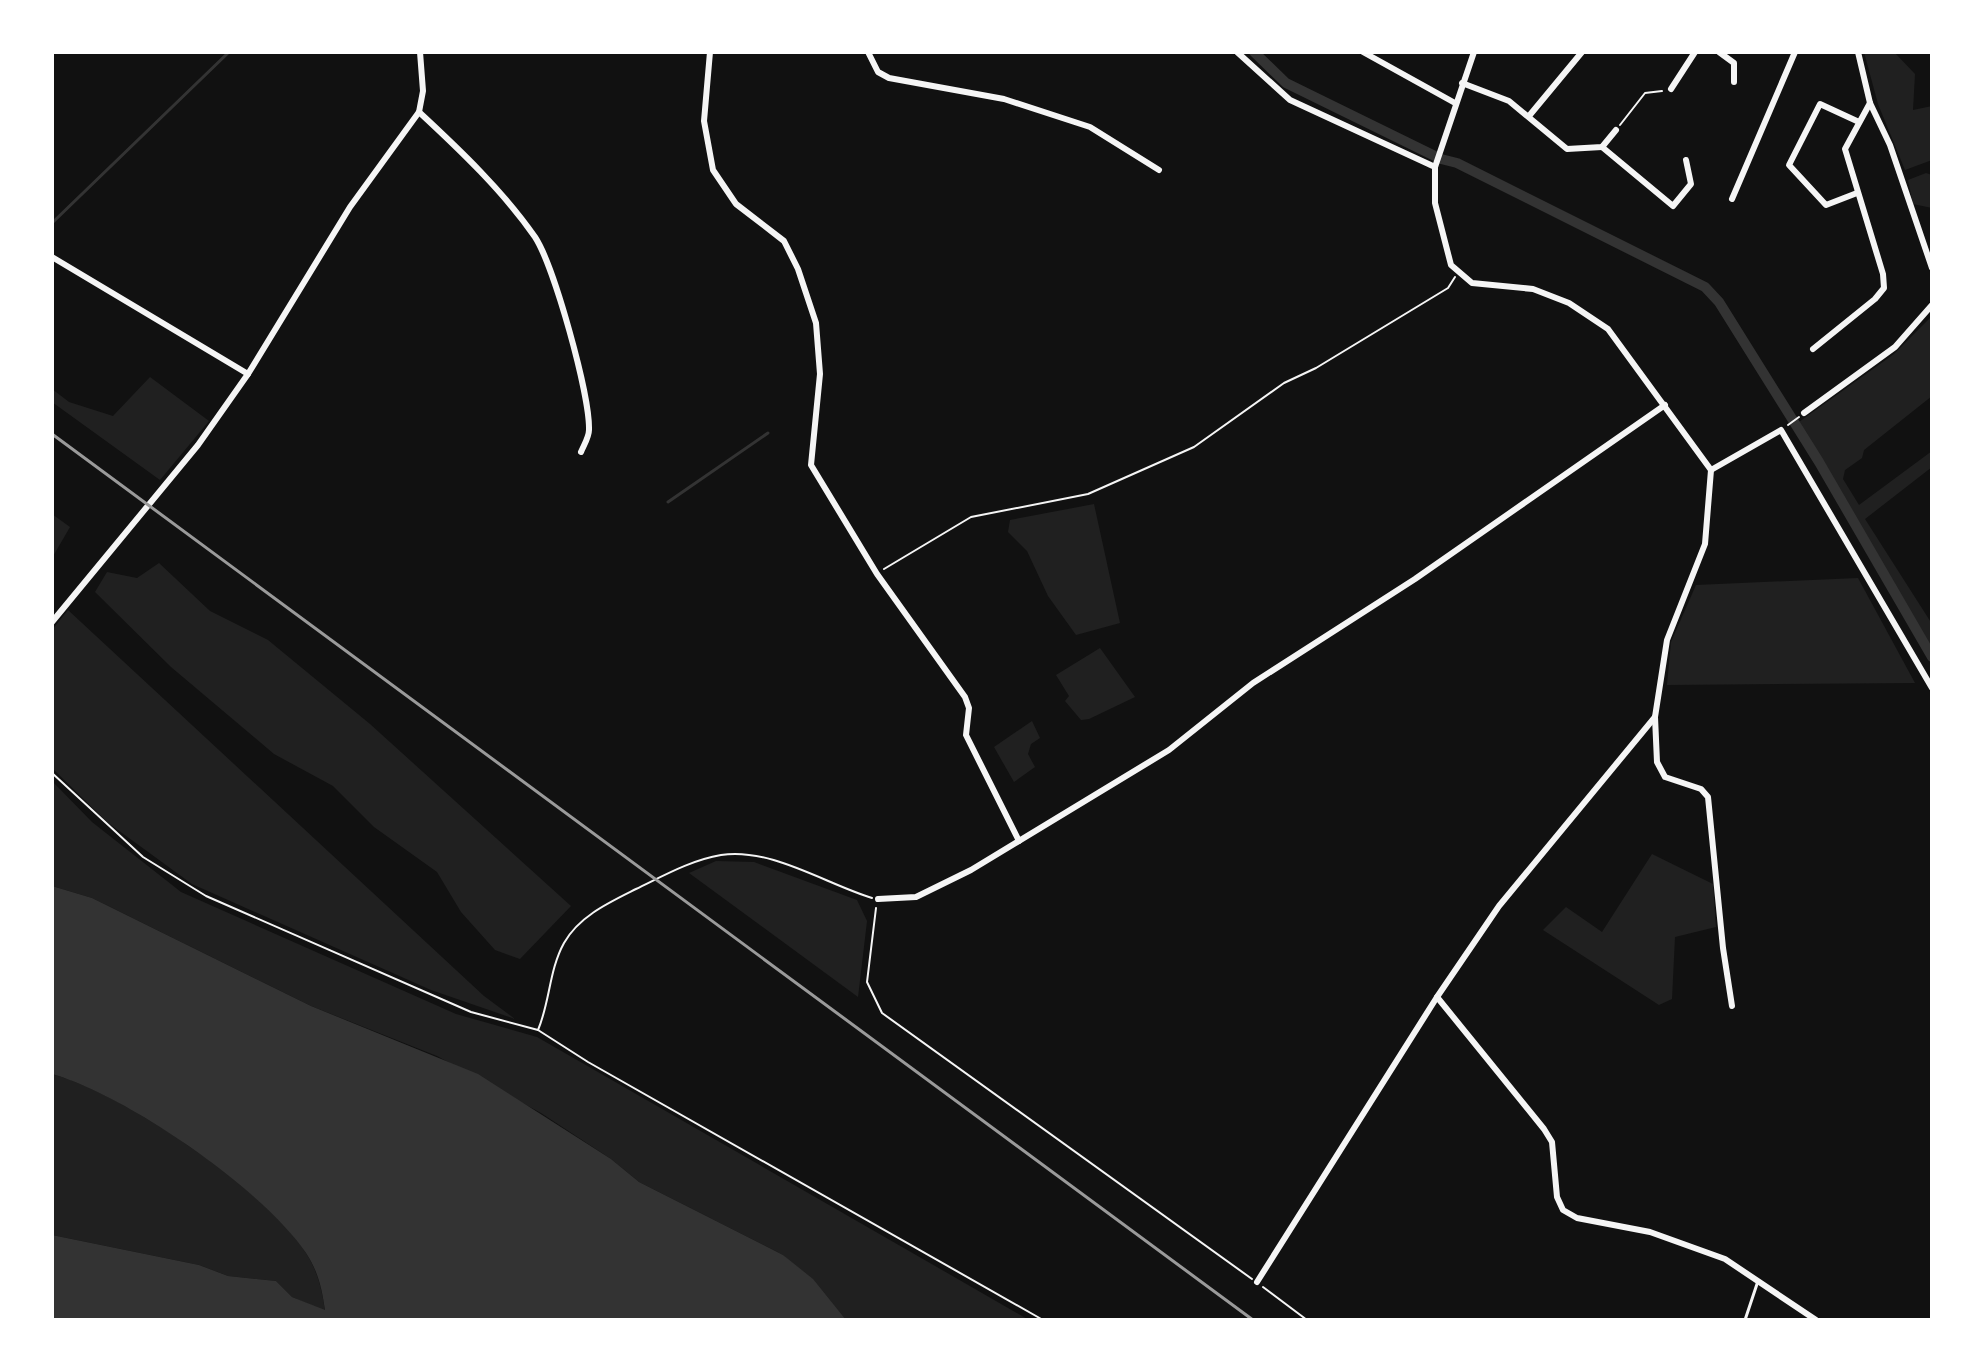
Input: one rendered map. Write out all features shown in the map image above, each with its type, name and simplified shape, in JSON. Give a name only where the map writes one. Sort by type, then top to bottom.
[{"type":"street","points":[[52,622],[198,445],[248,374],[329,240],[419,112],[423,91],[420,52]]},
{"type":"street","points":[[710,52],[704,121],[713,170],[736,204],[784,241],[798,269],[816,323],[820,374],[811,465],[877,574],[965,697],[969,708],[966,735],[1019,841]]},
{"type":"street","points":[[868,52],[878,72],[889,78],[1004,99],[1090,127],[1159,170]]},
{"type":"street","points":[[1237,52],[1290,100],[1435,164]]},
{"type":"street","points":[[1363,52],[1455,103]]},
{"type":"street","points":[[1474,52],[1435,164],[1433,184],[1445,252],[1457,274],[1472,283],[1533,289],[1569,303],[1608,329],[1711,470],[1705,544],[1667,640],[1655,717],[1657,762],[1665,777],[1701,789],[1708,797],[1732,1006]]},
{"type":"street","points":[[1529,116],[1582,52]]},
{"type":"street","points":[[1671,89],[1695,52]]},
{"type":"street","points":[[1719,52],[1734,63],[1734,82]]},
{"type":"street","points":[[1732,199],[1795,52]]},
{"type":"street","points":[[1858,52],[1870,103],[1890,145],[1932,268]]},
{"type":"street","points":[[1462,83],[1509,101],[1567,149],[1602,147],[1673,206],[1691,184],[1686,160]]},
{"type":"street","points":[[1813,349],[1875,299],[1884,288],[1883,274],[1845,149],[1870,103]]},
{"type":"street","points":[[1857,193],[1826,205],[1789,165],[1820,104],[1859,122]]},
{"type":"street","points":[[419,112],[502,195],[537,240],[558,296],[588,408],[589,433],[581,452]]},
{"type":"street","points":[[1602,147],[1616,130]]},
{"type":"street","points":[[52,257],[248,374]]},
{"type":"street","points":[[1804,413],[1895,347],[1932,305]]},
{"type":"street","points":[[878,899],[916,897],[927,892],[1019,841],[1169,750],[1253,683],[1415,579],[1665,405]]},
{"type":"street","points":[[1711,470],[1781,430],[1932,688]]},
{"type":"street","points":[[1257,1282],[1437,997],[1499,906],[1655,717]]},
{"type":"street","points":[[1437,997],[1552,1142],[1557,1197],[1563,1210],[1577,1218],[1650,1232],[1725,1259],[1816,1320]]},
{"type":"lane","points":[[1745,1320],[1758,1281]]},
{"type":"path","points":[[1616,130],[1645,93],[1671,89]]},
{"type":"path","points":[[877,574],[971,517],[1088,494],[1194,447],[1284,383],[1316,368],[1448,288],[1457,274]]},
{"type":"path","points":[[1790,423],[1797,418]]},
{"type":"path","points":[[52,773],[143,857],[206,896],[471,1012],[538,1030],[588,1062],[1043,1320]]},
{"type":"path","points":[[538,1030],[553,968],[565,941],[579,925],[603,906],[700,860],[724,854],[751,856],[878,899],[867,982],[870,996],[882,1013],[1307,1320]]},
{"type":"shaded area","points":[[1864,52],[1894,52],[1915,74],[1913,110],[1932,106],[1932,160],[1905,170],[1878,104]]},
{"type":"shaded area","points":[[1926,173],[1932,175],[1932,208],[1913,204],[1908,180]]},
{"type":"shaded area","points":[[1932,316],[1932,396],[1864,450],[1862,458],[1845,470],[1843,479],[1859,505],[1932,451],[1932,467],[1865,519],[1932,624],[1932,653],[1799,422],[1894,354]]},
{"type":"shaded area","points":[[150,377],[209,421],[160,480],[52,402],[52,389],[69,402],[113,416]]},
{"type":"shaded area","points":[[1094,504],[1120,623],[1076,635],[1048,596],[1027,551],[1008,532],[1010,520]]},
{"type":"shaded area","points":[[52,514],[70,527],[52,558]]},
{"type":"shaded area","points":[[159,563],[210,611],[268,640],[370,724],[571,906],[520,959],[495,950],[461,912],[437,872],[374,827],[333,786],[274,754],[171,667],[95,592],[107,572],[137,578]]},
{"type":"shaded area","points":[[1858,578],[1915,683],[1667,685],[1671,642],[1696,585]]},
{"type":"shaded area","points":[[68,610],[484,996],[515,1019],[431,990],[192,884],[107,822],[52,768],[52,630]]},
{"type":"shaded area","points":[[1100,648],[1135,697],[1081,720],[1065,701],[1069,696],[1056,675]]},
{"type":"shaded area","points":[[1032,721],[1040,738],[1031,744],[1028,754],[1035,767],[1014,782],[994,747]]},
{"type":"shaded area","points":[[52,781],[92,822],[181,892],[456,1014],[537,1037],[1029,1320],[846,1320],[783,1255],[639,1182],[611,1159],[541,1113],[437,1056],[311,1006],[92,898],[52,886]]},
{"type":"shaded area","points":[[1652,854],[1713,884],[1716,927],[1675,937],[1672,999],[1659,1005],[1543,930],[1566,907],[1602,932]]},
{"type":"shaded area","points":[[716,861],[754,862],[857,900],[867,921],[858,997],[689,873]]},
{"type":"shaded area","points":[[52,886],[92,898],[311,1006],[478,1074],[611,1159],[639,1182],[783,1255],[813,1279],[846,1320],[52,1320],[52,1235],[199,1265],[228,1276],[276,1281],[292,1297],[325,1310],[319,1280],[306,1253],[259,1201],[191,1147],[154,1123],[82,1085],[52,1074]]},
{"type":"shaded area","points":[[52,1074],[82,1085],[154,1123],[191,1147],[259,1201],[306,1253],[319,1281],[325,1311],[292,1297],[276,1281],[228,1276],[199,1265],[52,1235]]},
{"type":"waterway","points":[[52,223],[229,52]]},
{"type":"waterway","points":[[1254,52],[1286,83],[1441,159],[1457,163],[1705,287],[1719,302],[1819,462],[1932,657]]},
{"type":"waterway","points":[[668,502],[768,433]]},
{"type":"railway","points":[[52,434],[1253,1320]]}]
